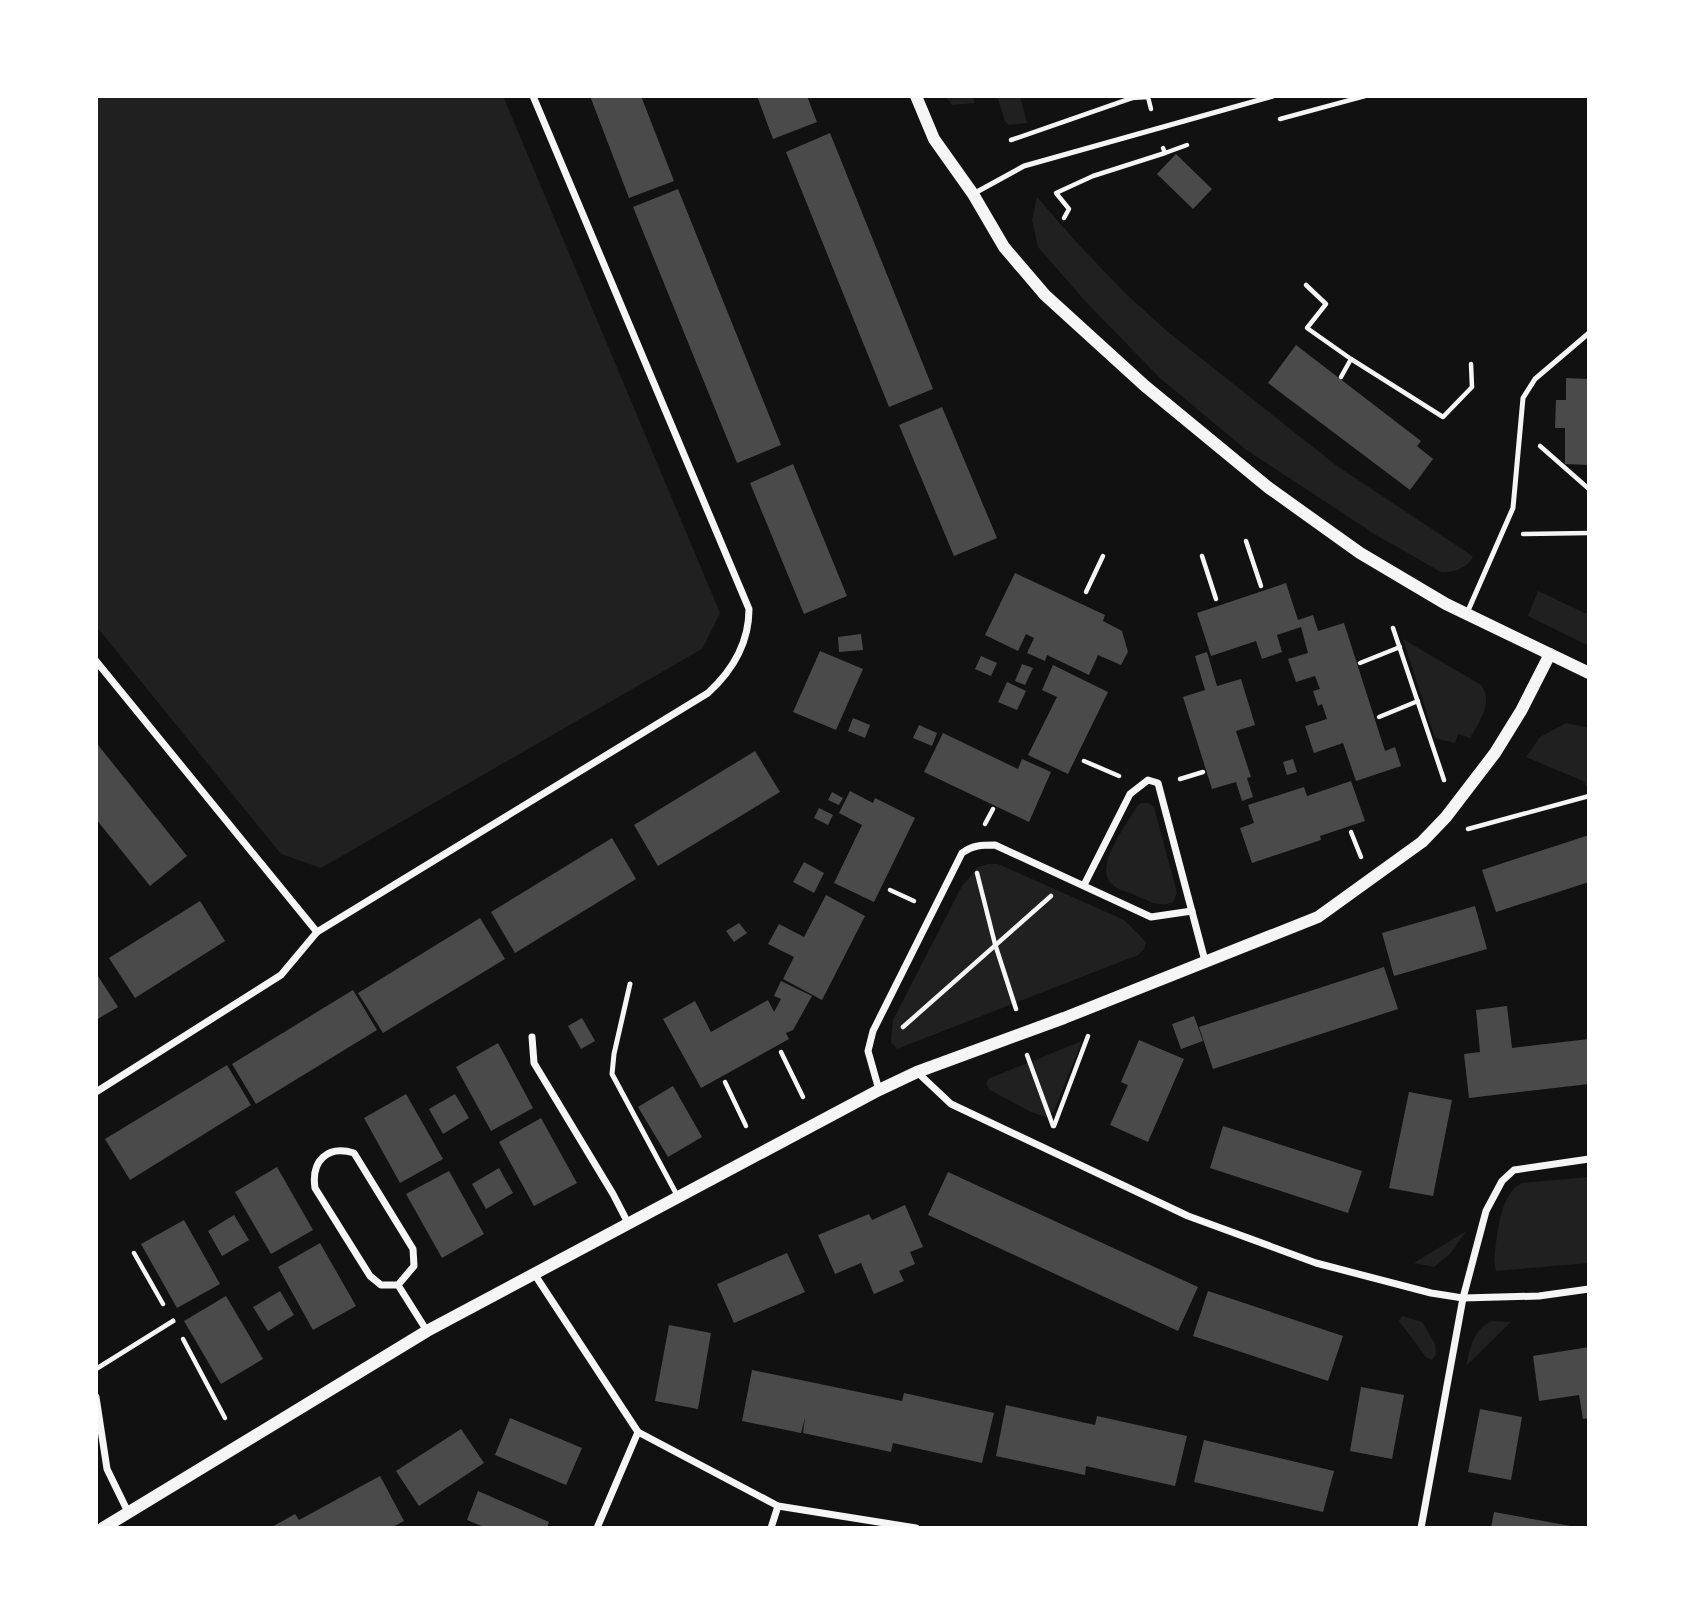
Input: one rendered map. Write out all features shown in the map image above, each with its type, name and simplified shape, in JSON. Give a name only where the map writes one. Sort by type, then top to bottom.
[{"type":"street","points":[[96,1092],[281,975],[317,932],[708,693],[722,680],[746,640],[749,609],[533,96]]},
{"type":"street","points":[[916,96],[934,139],[973,194],[1004,247],[1045,295],[1144,387],[1312,521],[1360,553],[1467,614],[1589,673]]},
{"type":"street","points":[[103,1528],[427,1331],[879,1090],[917,1072],[1064,1018],[1318,917],[1422,842],[1446,817],[1494,754],[1521,711],[1550,654]]},
{"type":"street","points":[[96,661],[317,932]]},
{"type":"street","points":[[1084,885],[1130,794],[1148,780],[1158,783],[1205,961]]},
{"type":"street","points":[[879,1090],[868,1051],[873,1031],[962,853],[970,848],[979,844],[995,845],[1151,917],[1192,911]]},
{"type":"street","points":[[532,1037],[534,1063],[628,1223]]},
{"type":"street","points":[[917,1072],[951,1104],[1188,1216],[1316,1263],[1431,1293],[1463,1298],[1539,1296],[1589,1289]]},
{"type":"street","points":[[341,1149],[354,1153],[413,1249],[414,1266],[398,1285],[381,1285],[370,1276],[315,1188],[313,1176],[317,1166],[329,1153],[341,1149]]},
{"type":"street","points":[[1421,1528],[1463,1298],[1486,1211],[1502,1181],[1514,1170],[1589,1158]]},
{"type":"street","points":[[535,1275],[638,1432],[778,1506],[916,1528]]},
{"type":"street","points":[[398,1285],[427,1331]]},
{"type":"street","points":[[96,1397],[107,1469],[128,1512]]},
{"type":"street","points":[[597,1528],[638,1432]]},
{"type":"street","points":[[771,1528],[778,1506]]},
{"type":"lane","points":[[973,194],[1024,166],[1273,96]]},
{"type":"lane","points":[[1467,614],[1513,508],[1523,398],[1535,379],[1589,333]]},
{"type":"lane","points":[[630,984],[612,1074],[678,1197]]},
{"type":"lane","points":[[96,1369],[173,1321]]},
{"type":"path","points":[[1011,140],[1131,96]]},
{"type":"path","points":[[1306,285],[1326,304],[1307,328],[1443,417],[1472,387],[1471,364]]},
{"type":"path","points":[[1341,377],[1351,359]]},
{"type":"path","points":[[1502,534],[1589,533]]},
{"type":"path","points":[[1245,541],[1261,586]]},
{"type":"path","points":[[1086,592],[1103,556]]},
{"type":"path","points":[[1202,556],[1216,599]]},
{"type":"path","points":[[1394,628],[1445,783]]},
{"type":"path","points":[[1360,663],[1400,648]]},
{"type":"path","points":[[1379,717],[1418,701]]},
{"type":"path","points":[[1084,761],[1124,778]]},
{"type":"path","points":[[1173,781],[1203,772]]},
{"type":"path","points":[[1457,832],[1589,796]]},
{"type":"path","points":[[983,830],[993,809]]},
{"type":"path","points":[[1351,832],[1363,861]]},
{"type":"path","points":[[970,848],[995,944],[1016,1009]]},
{"type":"path","points":[[899,1030],[1071,880]]},
{"type":"path","points":[[890,890],[926,907]]},
{"type":"path","points":[[1028,1058],[1053,1127],[1088,1034]]},
{"type":"path","points":[[781,1052],[803,1097]]},
{"type":"path","points":[[725,1082],[746,1126]]},
{"type":"path","points":[[212,1392],[225,1418]]},
{"type":"shaded area","points":[[96,96],[503,96],[720,613],[702,649],[321,868],[281,854],[96,626]]},
{"type":"shaded area","points":[[945,96],[972,96],[975,103],[952,105]]},
{"type":"shaded area","points":[[997,96],[1020,96],[1027,123],[1009,125],[1005,121]]},
{"type":"shaded area","points":[[1037,197],[1126,294],[1168,332],[1337,466],[1468,553],[1473,557],[1470,561],[1460,569],[1441,572],[1376,535],[1245,449],[1160,378],[1085,301],[1038,247],[1032,220]]},
{"type":"shaded area","points":[[1538,591],[1589,615],[1589,646],[1528,616]]},
{"type":"shaded area","points":[[1403,639],[1481,685],[1485,692],[1486,705],[1470,738],[1458,734],[1455,743],[1435,738]]},
{"type":"shaded area","points":[[1566,723],[1589,728],[1589,789],[1583,781],[1526,757],[1540,737]]},
{"type":"shaded area","points":[[1141,803],[1154,807],[1177,893],[1173,902],[1168,904],[1155,903],[1120,889],[1112,884],[1107,876],[1106,867],[1114,845]]},
{"type":"shaded area","points":[[998,864],[1124,920],[1146,942],[1144,949],[1138,955],[897,1049],[891,1042],[893,1020],[962,886],[978,867]]},
{"type":"shaded area","points":[[1082,1041],[1054,1111],[1046,1117],[990,1090],[986,1084],[988,1079]]},
{"type":"shaded area","points":[[1589,1177],[1589,1263],[1496,1271],[1494,1261],[1500,1217],[1514,1188],[1522,1183]]},
{"type":"shaded area","points":[[1466,1231],[1450,1254],[1434,1267],[1414,1263]]},
{"type":"shaded area","points":[[1402,1316],[1422,1322],[1435,1344],[1436,1354],[1432,1360],[1426,1357],[1399,1321]]},
{"type":"shaded area","points":[[1491,1321],[1511,1322],[1466,1366],[1476,1335]]},
{"type":"building","points":[[590,96],[641,96],[674,181],[629,198]]},
{"type":"building","points":[[757,96],[807,96],[817,122],[773,139]]},
{"type":"building","points":[[830,133],[933,389],[889,407],[786,152]]},
{"type":"building","points":[[1176,154],[1212,189],[1193,209],[1157,174]]},
{"type":"building","points":[[678,189],[781,445],[737,463],[633,207]]},
{"type":"building","points":[[1296,345],[1421,441],[1417,446],[1433,459],[1410,490],[1268,383]]},
{"type":"building","points":[[1566,378],[1589,379],[1589,465],[1565,464],[1565,428],[1555,428],[1556,400],[1566,400]]},
{"type":"building","points":[[942,407],[997,538],[954,556],[899,425]]},
{"type":"building","points":[[793,464],[847,596],[804,614],[750,483]]},
{"type":"building","points":[[1015,573],[1105,615],[1103,621],[1122,631],[1128,652],[1121,665],[1098,655],[1089,675],[1047,655],[1045,661],[1027,653],[1034,638],[1026,634],[1018,651],[985,635]]},
{"type":"building","points":[[1286,583],[1298,620],[1313,615],[1318,631],[1344,623],[1385,751],[1395,747],[1401,766],[1356,781],[1343,743],[1314,753],[1305,726],[1327,719],[1322,704],[1318,706],[1313,691],[1320,689],[1315,676],[1296,682],[1288,659],[1308,653],[1301,627],[1277,635],[1282,652],[1262,659],[1256,641],[1211,656],[1197,613]]},
{"type":"building","points":[[861,634],[863,650],[839,652],[838,637]]},
{"type":"building","points":[[820,651],[863,669],[836,730],[793,712]]},
{"type":"building","points":[[1207,652],[1217,686],[1241,679],[1255,725],[1236,731],[1251,777],[1247,778],[1253,797],[1242,801],[1236,782],[1212,789],[1183,697],[1205,690],[1195,656]]},
{"type":"building","points":[[981,656],[997,663],[991,676],[975,669]]},
{"type":"building","points":[[1022,664],[1033,668],[1025,685],[1015,681]]},
{"type":"building","points":[[1053,665],[1108,692],[1068,774],[1028,755],[1057,697],[1042,690]]},
{"type":"building","points":[[1007,682],[1026,691],[1017,710],[998,702]]},
{"type":"building","points":[[853,718],[870,725],[865,738],[848,731]]},
{"type":"building","points":[[919,725],[937,733],[932,746],[913,738]]},
{"type":"building","points":[[943,733],[1018,769],[1022,759],[1051,772],[1029,822],[924,772]]},
{"type":"building","points":[[98,745],[187,856],[150,886],[96,819]]},
{"type":"building","points":[[755,751],[780,792],[658,866],[634,825]]},
{"type":"building","points":[[1293,759],[1297,772],[1287,775],[1283,762]]},
{"type":"building","points":[[1351,781],[1365,821],[1320,836],[1321,840],[1252,863],[1240,828],[1254,823],[1248,805],[1304,787],[1307,796]]},
{"type":"building","points":[[850,791],[873,803],[875,798],[915,818],[874,902],[834,883],[862,825],[839,813]]},
{"type":"building","points":[[832,792],[843,798],[839,805],[828,800]]},
{"type":"building","points":[[819,808],[833,815],[828,825],[814,818]]},
{"type":"building","points":[[1589,835],[1589,882],[1496,912],[1482,870]]},
{"type":"building","points":[[612,838],[636,879],[515,953],[491,912]]},
{"type":"building","points":[[804,862],[824,873],[814,893],[793,882]]},
{"type":"building","points":[[826,895],[865,916],[822,1000],[783,979],[794,957],[768,944],[779,924],[804,937]]},
{"type":"building","points":[[200,901],[225,941],[135,998],[109,958]]},
{"type":"building","points":[[1475,906],[1487,949],[1394,976],[1382,933]]},
{"type":"building","points":[[480,918],[505,959],[383,1033],[358,993]]},
{"type":"building","points":[[739,923],[747,933],[734,942],[726,931]]},
{"type":"building","points":[[1384,967],[1398,1009],[1213,1069],[1199,1027]]},
{"type":"building","points":[[96,973],[118,1007],[96,1020]]},
{"type":"building","points":[[781,981],[812,996],[793,1030],[786,1033],[789,1039],[701,1088],[663,1019],[695,1001],[711,1032],[768,1000],[774,1012],[781,999],[774,996]]},
{"type":"building","points":[[353,990],[377,1030],[256,1104],[232,1064]]},
{"type":"building","points":[[1507,1006],[1512,1048],[1589,1039],[1589,1084],[1469,1098],[1464,1054],[1480,1052],[1476,1010]]},
{"type":"building","points":[[1194,1016],[1203,1041],[1181,1049],[1172,1024]]},
{"type":"building","points":[[582,1018],[595,1041],[581,1049],[568,1026]]},
{"type":"building","points":[[1139,1040],[1184,1059],[1148,1142],[1110,1125],[1128,1085],[1121,1082]]},
{"type":"building","points":[[498,1043],[533,1108],[491,1131],[456,1067]]},
{"type":"building","points":[[227,1065],[251,1105],[130,1180],[105,1139]]},
{"type":"building","points":[[673,1086],[702,1137],[668,1157],[638,1107]]},
{"type":"building","points":[[1409,1092],[1452,1100],[1433,1196],[1389,1188]]},
{"type":"building","points":[[406,1094],[443,1159],[400,1183],[364,1118]]},
{"type":"building","points":[[455,1094],[469,1118],[443,1134],[429,1109]]},
{"type":"building","points":[[541,1118],[577,1183],[534,1206],[499,1142]]},
{"type":"building","points":[[1223,1126],[1362,1171],[1348,1213],[1210,1168]]},
{"type":"building","points":[[277,1167],[313,1230],[271,1254],[235,1192]]},
{"type":"building","points":[[499,1168],[513,1193],[486,1209],[472,1184]]},
{"type":"building","points":[[449,1171],[484,1234],[442,1258],[406,1194]]},
{"type":"building","points":[[948,1172],[1198,1287],[1178,1331],[928,1215]]},
{"type":"building","points":[[905,1205],[923,1247],[910,1252],[915,1264],[899,1271],[904,1281],[874,1294],[861,1263],[835,1274],[818,1235],[869,1214],[872,1220]]},
{"type":"building","points":[[234,1215],[249,1240],[222,1256],[208,1231]]},
{"type":"building","points":[[184,1220],[220,1284],[177,1308],[141,1244]]},
{"type":"building","points":[[320,1243],[356,1306],[313,1330],[278,1267]]},
{"type":"building","points":[[787,1253],[805,1292],[734,1323],[717,1284]]},
{"type":"building","points":[[280,1291],[294,1315],[268,1331],[253,1307]]},
{"type":"building","points":[[1208,1291],[1343,1336],[1328,1381],[1193,1336]]},
{"type":"building","points":[[226,1296],[263,1359],[221,1384],[184,1321]]},
{"type":"building","points":[[669,1325],[711,1333],[698,1409],[655,1401]]},
{"type":"building","points":[[1589,1347],[1589,1418],[1583,1419],[1579,1395],[1539,1401],[1533,1356]]},
{"type":"building","points":[[752,1370],[902,1401],[904,1393],[994,1413],[982,1463],[893,1443],[891,1452],[803,1433],[805,1418],[801,1433],[742,1421]]},
{"type":"building","points":[[1361,1387],[1404,1395],[1392,1459],[1350,1451]]},
{"type":"building","points":[[1006,1405],[1095,1425],[1097,1416],[1187,1436],[1175,1486],[1086,1466],[1085,1475],[996,1456]]},
{"type":"building","points":[[1480,1409],[1522,1417],[1511,1480],[1468,1472]]},
{"type":"building","points":[[510,1418],[582,1448],[566,1485],[495,1455]]},
{"type":"building","points":[[461,1429],[484,1463],[419,1506],[396,1471]]},
{"type":"building","points":[[1204,1440],[1334,1471],[1323,1512],[1194,1482]]},
{"type":"building","points":[[380,1476],[404,1521],[391,1528],[270,1528],[295,1514],[299,1520]]},
{"type":"building","points":[[478,1491],[549,1522],[547,1528],[486,1528],[467,1520]]},
{"type":"building","points":[[1494,1512],[1571,1526],[1571,1528],[1491,1528]]}]
